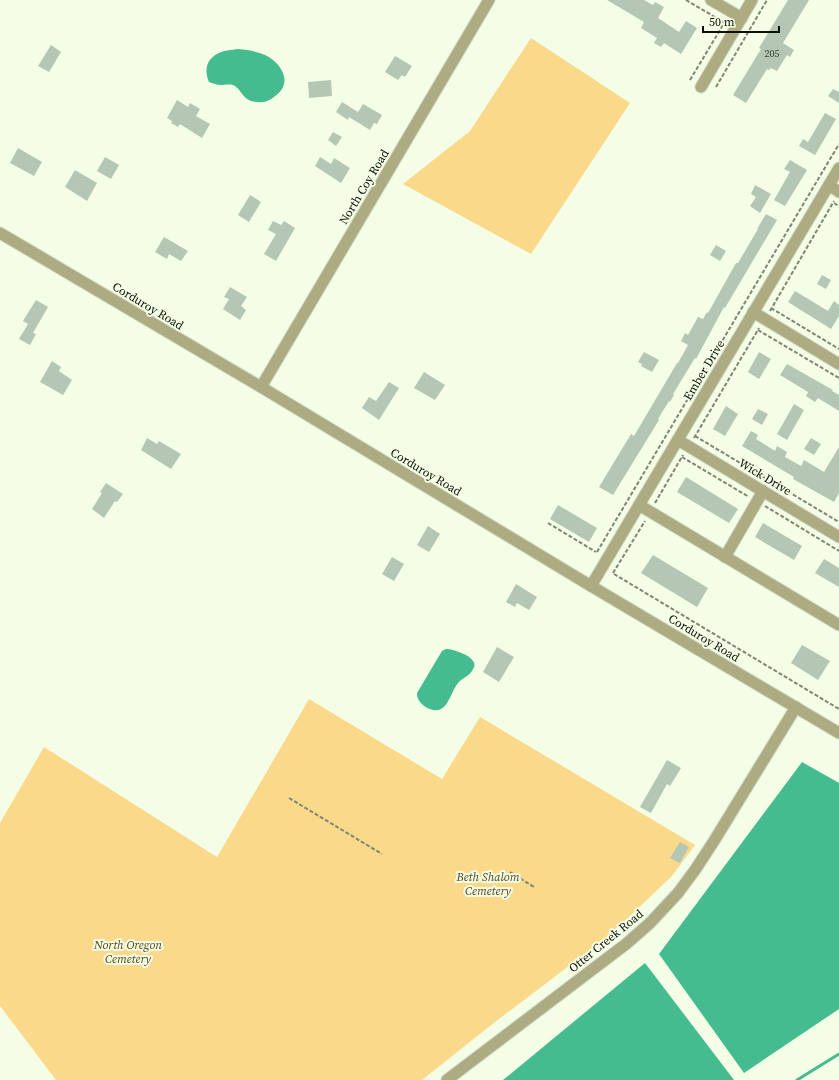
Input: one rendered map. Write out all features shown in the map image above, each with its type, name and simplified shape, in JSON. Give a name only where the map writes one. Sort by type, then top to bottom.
[{"type":"street","name":"North Coy Road","points":[[261,387],[489,0]]},
{"type":"street","points":[[711,0],[742,18]]},
{"type":"street","points":[[701,87],[752,0]]},
{"type":"street","name":"Ember Drive","points":[[591,586],[839,168]]},
{"type":"street","points":[[829,185],[839,192]]},
{"type":"street","name":"Corduroy Road","points":[[0,233],[261,387],[591,586],[839,733]]},
{"type":"street","points":[[753,312],[839,364]]},
{"type":"street","name":"Wick Drive","points":[[678,440],[839,536]]},
{"type":"street","points":[[725,556],[763,491]]},
{"type":"street","points":[[639,505],[839,625]]},
{"type":"street","name":"Otter Creek Road","points":[[447,1080],[626,944],[678,893],[714,841],[796,707]]},
{"type":"path","points":[[686,0],[725,23]]},
{"type":"path","points":[[716,87],[767,0]]},
{"type":"path","points":[[690,80],[731,12]]},
{"type":"path","points":[[597,552],[839,144]]},
{"type":"path","points":[[682,457],[834,202]]},
{"type":"path","points":[[750,294],[839,349]]},
{"type":"path","points":[[758,330],[839,378]]},
{"type":"path","points":[[695,436],[839,522]]},
{"type":"path","points":[[548,523],[597,552],[605,563],[839,709]]},
{"type":"path","points":[[289,798],[382,854]]},
{"type":"path","points":[[510,872],[534,887]]},
{"type":"green space","points":[[531,38],[630,103],[531,254],[403,184],[470,131]]},
{"type":"green space","points":[[309,699],[442,779],[480,717],[695,845],[672,876],[611,934],[495,1022],[422,1080],[56,1080],[0,1006],[0,823],[44,747],[217,857]]},
{"type":"shaded area","points":[[238,49],[265,55],[281,68],[284,80],[280,92],[268,101],[252,101],[245,97],[233,85],[220,85],[209,82],[207,78],[207,65],[211,58],[221,52]]},
{"type":"shaded area","points":[[446,649],[457,651],[471,659],[474,662],[474,668],[458,683],[444,707],[433,710],[422,704],[417,697],[417,693],[442,651]]},
{"type":"shaded area","points":[[802,762],[839,783],[839,1009],[744,1073],[659,954]]},
{"type":"shaded area","points":[[645,963],[734,1080],[503,1080]]},
{"type":"building","points":[[607,0],[644,0],[653,5],[655,2],[664,7],[658,18],[679,32],[686,21],[697,28],[681,54],[664,43],[661,47],[654,43],[657,38],[641,28],[644,22]]},
{"type":"building","points":[[788,0],[809,0],[783,43],[794,50],[790,57],[787,55],[777,71],[771,68],[769,70],[767,69],[746,103],[733,95]]},
{"type":"building","points":[[51,45],[61,52],[49,72],[38,66]]},
{"type":"building","points":[[395,56],[412,66],[405,77],[402,75],[398,80],[385,72]]},
{"type":"building","points":[[331,80],[332,96],[309,98],[308,82]]},
{"type":"building","points":[[833,89],[839,92],[839,103],[828,96]]},
{"type":"building","points":[[177,100],[188,107],[190,103],[200,109],[196,116],[210,124],[202,138],[180,124],[178,127],[171,123],[172,121],[167,118]]},
{"type":"building","points":[[342,102],[358,112],[363,104],[382,115],[377,124],[374,123],[370,130],[349,117],[348,120],[336,112]]},
{"type":"building","points":[[825,113],[836,119],[815,155],[799,146],[803,139],[808,142]]},
{"type":"building","points":[[333,132],[342,137],[336,146],[328,140]]},
{"type":"building","points":[[18,148],[42,162],[34,176],[10,163]]},
{"type":"building","points":[[105,157],[119,165],[111,179],[97,171]]},
{"type":"building","points":[[320,157],[331,164],[334,158],[350,168],[341,183],[315,166]]},
{"type":"building","points":[[790,160],[807,170],[785,206],[774,200],[790,172],[784,169]]},
{"type":"building","points":[[75,170],[97,183],[87,201],[65,187]]},
{"type":"building","points":[[755,185],[771,194],[760,213],[750,206],[756,197],[751,194]]},
{"type":"building","points":[[250,195],[261,202],[249,222],[238,215]]},
{"type":"building","points":[[766,214],[777,220],[725,308],[724,307],[696,359],[695,358],[673,394],[674,395],[670,402],[669,401],[658,419],[659,420],[613,495],[599,487],[631,434],[634,436],[678,363],[688,345],[681,341],[685,333],[688,335],[698,317],[703,319],[707,312],[708,313]]},
{"type":"building","points":[[273,221],[281,225],[284,221],[295,228],[276,261],[264,254],[276,234],[268,230]]},
{"type":"building","points":[[164,237],[188,251],[181,261],[169,254],[167,259],[155,252]]},
{"type":"building","points":[[716,245],[726,251],[720,261],[710,255]]},
{"type":"building","points":[[822,275],[831,280],[826,289],[817,284]]},
{"type":"building","points":[[230,287],[247,297],[241,306],[246,310],[240,320],[223,309],[229,299],[224,297]]},
{"type":"building","points":[[795,291],[828,311],[834,301],[839,305],[839,316],[831,329],[788,302]]},
{"type":"building","points":[[36,300],[48,307],[33,333],[36,334],[30,345],[19,339],[28,324],[23,321]]},
{"type":"building","points":[[644,352],[659,360],[652,372],[641,366],[642,364],[638,362]]},
{"type":"building","points":[[759,352],[771,359],[759,379],[748,372]]},
{"type":"building","points":[[52,361],[61,367],[59,371],[72,380],[63,395],[40,382]]},
{"type":"building","points":[[787,364],[833,390],[832,391],[839,395],[839,411],[818,398],[815,402],[806,396],[808,392],[780,375]]},
{"type":"building","points":[[424,372],[445,385],[435,400],[414,388]]},
{"type":"building","points":[[389,382],[399,388],[379,420],[362,408],[369,397],[376,401]]},
{"type":"building","points":[[794,404],[804,410],[787,440],[777,434]]},
{"type":"building","points":[[726,406],[738,414],[725,436],[713,429]]},
{"type":"building","points":[[758,409],[768,414],[762,425],[752,419]]},
{"type":"building","points":[[751,431],[758,435],[756,439],[775,451],[777,446],[787,452],[785,457],[801,466],[804,460],[824,472],[839,447],[839,493],[834,502],[793,479],[794,477],[742,446]]},
{"type":"building","points":[[147,438],[157,444],[159,441],[181,454],[171,469],[141,450]]},
{"type":"building","points":[[811,438],[821,444],[814,455],[804,449]]},
{"type":"building","points":[[686,477],[738,509],[729,523],[677,492]]},
{"type":"building","points":[[106,483],[123,494],[117,502],[115,501],[104,518],[92,509],[102,493],[100,492]]},
{"type":"building","points":[[558,505],[597,528],[589,542],[550,519]]},
{"type":"building","points":[[763,523],[802,546],[794,560],[755,537]]},
{"type":"building","points":[[428,526],[440,534],[429,552],[417,545]]},
{"type":"building","points":[[653,555],[708,588],[697,607],[641,573]]},
{"type":"building","points":[[392,557],[404,564],[394,581],[382,574]]},
{"type":"building","points":[[824,559],[839,568],[839,587],[815,573]]},
{"type":"building","points":[[516,584],[537,597],[529,610],[517,603],[515,607],[506,602]]},
{"type":"building","points":[[802,645],[830,661],[818,680],[791,663]]},
{"type":"building","points":[[497,647],[514,657],[499,682],[483,672]]},
{"type":"building","points":[[667,760],[681,768],[670,786],[667,784],[651,813],[640,807]]},
{"type":"building","points":[[680,842],[689,847],[680,863],[670,858]]},
{"type":"waterway","points":[[797,1080],[839,1054]]},
{"type":"park label","name":"Beth Shalom Cemetery","points":[[488,884]]},
{"type":"park label","name":"North Oregon Cemetery","points":[[128,952]]}]
